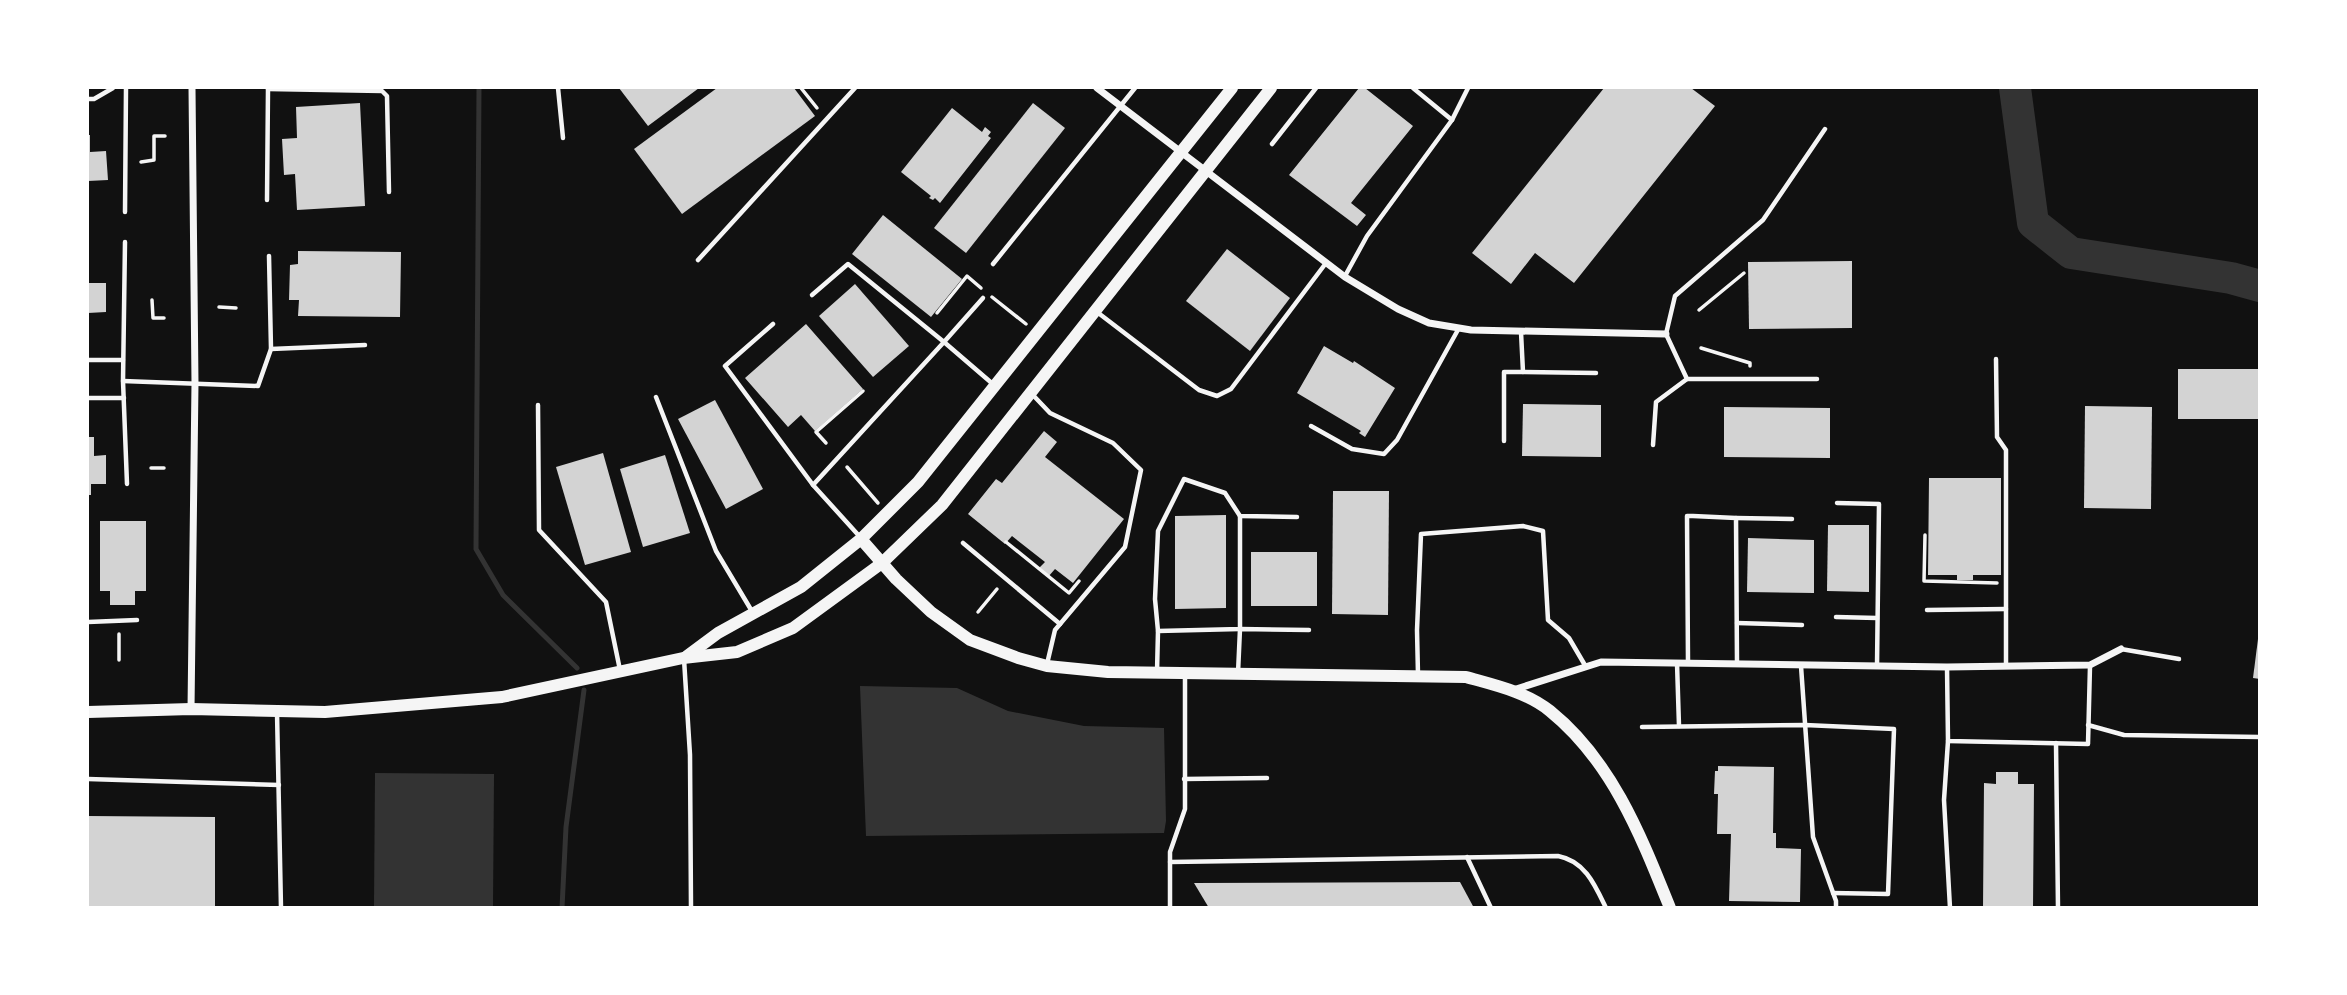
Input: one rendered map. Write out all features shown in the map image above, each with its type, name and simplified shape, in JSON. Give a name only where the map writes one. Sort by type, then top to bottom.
[{"type":"street","points":[[191,709],[195,383],[192,88]]},
{"type":"street","points":[[1097,88],[1345,276],[1398,309],[1429,323],[1459,328],[1521,331],[1666,334]]},
{"type":"street","points":[[684,658],[718,633],[801,587],[862,539],[918,482],[1232,88]]},
{"type":"street","points":[[88,712],[191,709],[325,712],[502,696],[684,658],[737,652],[793,628],[882,563],[942,505],[1271,88]]},
{"type":"street","points":[[862,539],[896,579],[931,612],[971,640],[1047,666],[1108,672],[1466,677],[1512,690],[1550,710],[1596,758],[1638,829],[1670,908]]},
{"type":"street","points":[[1512,690],[1601,662],[1947,667],[2090,665],[2121,649]]},
{"type":"lane","points":[[88,99],[94,99],[113,88]]},
{"type":"lane","points":[[125,212],[127,88]]},
{"type":"lane","points":[[267,200],[268,88],[382,91],[387,96],[389,192]]},
{"type":"lane","points":[[558,88],[563,138]]},
{"type":"lane","points":[[698,260],[855,88]]},
{"type":"lane","points":[[993,264],[1135,88]]},
{"type":"lane","points":[[1272,144],[1316,88]]},
{"type":"lane","points":[[1413,88],[1421,90],[1452,120]]},
{"type":"lane","points":[[1345,276],[1367,236],[1452,120],[1468,88]]},
{"type":"lane","points":[[1687,379],[1666,334],[1675,296],[1763,220],[1825,129]]},
{"type":"lane","points":[[125,242],[123,381],[127,484]]},
{"type":"lane","points":[[123,381],[258,386],[271,349],[269,256]]},
{"type":"lane","points":[[1095,310],[1199,390],[1217,396],[1231,389],[1326,262]]},
{"type":"lane","points":[[812,295],[848,264],[995,385]]},
{"type":"lane","points":[[813,485],[983,298]]},
{"type":"lane","points":[[773,324],[725,366],[813,485],[862,539]]},
{"type":"lane","points":[[1311,426],[1352,449],[1384,454],[1397,440],[1459,328]]},
{"type":"lane","points":[[1521,331],[1524,372]]},
{"type":"lane","points":[[271,349],[365,345]]},
{"type":"lane","points":[[1996,359],[1997,436],[2006,450],[2006,665]]},
{"type":"lane","points":[[88,360],[123,360]]},
{"type":"lane","points":[[1504,440],[1503,372],[1596,373]]},
{"type":"lane","points":[[1653,444],[1656,402],[1687,379],[1817,379]]},
{"type":"lane","points":[[1031,392],[1050,412],[1112,443],[1141,470],[1125,547],[1055,630],[1047,666]]},
{"type":"lane","points":[[656,397],[716,551],[754,614]]},
{"type":"lane","points":[[88,398],[124,398]]},
{"type":"lane","points":[[538,405],[539,530],[606,602],[620,671]]},
{"type":"lane","points":[[1157,673],[1158,631],[1155,599],[1158,531],[1184,479],[1226,493],[1240,516],[1238,674]]},
{"type":"lane","points":[[1837,503],[1879,504],[1877,666]]},
{"type":"lane","points":[[1240,516],[1297,517]]},
{"type":"lane","points":[[1688,663],[1687,516],[1792,519]]},
{"type":"lane","points":[[1736,519],[1737,664]]},
{"type":"lane","points":[[1418,676],[1421,534],[1523,526],[1543,531],[1548,620],[1569,638],[1586,667]]},
{"type":"lane","points":[[963,543],[1060,624]]},
{"type":"lane","points":[[1927,610],[2006,609]]},
{"type":"lane","points":[[1836,617],[1877,618]]},
{"type":"lane","points":[[88,621],[137,620]]},
{"type":"lane","points":[[1737,623],[1802,625]]},
{"type":"lane","points":[[1158,631],[1309,630]]},
{"type":"lane","points":[[2121,649],[2179,659]]},
{"type":"lane","points":[[684,658],[691,755],[691,908]]},
{"type":"lane","points":[[1677,663],[1679,726]]},
{"type":"lane","points":[[1801,665],[1813,837],[1836,908]]},
{"type":"lane","points":[[1948,741],[2088,744],[2090,665]]},
{"type":"lane","points":[[1947,667],[1948,741],[1944,800],[1950,908]]},
{"type":"lane","points":[[1170,908],[1171,846],[1184,816],[1185,673]]},
{"type":"lane","points":[[277,712],[281,908]]},
{"type":"lane","points":[[1642,727],[1805,725],[1894,729],[1888,894],[1833,893]]},
{"type":"lane","points":[[2088,725],[2124,735],[2259,737]]},
{"type":"lane","points":[[2056,743],[2058,908]]},
{"type":"lane","points":[[1184,779],[1267,778]]},
{"type":"lane","points":[[88,779],[279,785]]},
{"type":"lane","points":[[1170,862],[1542,856],[1570,859],[1579,864],[1588,874],[1606,908]]},
{"type":"lane","points":[[1467,857],[1491,908]]},
{"type":"path","points":[[801,88],[817,108]]},
{"type":"path","points":[[141,162],[154,160],[154,136],[165,136]]},
{"type":"path","points":[[1699,310],[1744,272]]},
{"type":"path","points":[[152,300],[153,318],[163,318]]},
{"type":"path","points":[[219,307],[236,308]]},
{"type":"path","points":[[1701,348],[1750,363],[1750,366]]},
{"type":"path","points":[[826,443],[816,432],[863,391]]},
{"type":"path","points":[[847,467],[880,504]]},
{"type":"path","points":[[151,468],[164,468]]},
{"type":"path","points":[[1925,535],[1924,581],[2006,583]]},
{"type":"path","points":[[1006,542],[1069,593],[1079,581]]},
{"type":"path","points":[[978,612],[997,589]]},
{"type":"path","points":[[119,634],[119,660]]},
{"type":"shaded area","points":[[860,686],[957,688],[1008,711],[1084,726],[1164,728],[1164,833],[866,836]]},
{"type":"shaded area","points":[[375,773],[494,774],[493,907],[374,907]]},
{"type":"building","points":[[619,88],[699,88],[648,126]]},
{"type":"building","points":[[717,88],[794,88],[815,116],[682,214],[634,149]]},
{"type":"building","points":[[1359,88],[1365,88],[1413,126],[1351,203],[1366,215],[1357,226],[1289,175]]},
{"type":"building","points":[[1604,88],[1691,88],[1715,106],[1574,283],[1535,253],[1511,284],[1472,253]]},
{"type":"building","points":[[360,103],[365,206],[297,210],[295,174],[284,175],[282,139],[297,138],[296,107]]},
{"type":"building","points":[[1033,103],[1065,128],[966,253],[934,228]]},
{"type":"building","points":[[952,108],[982,132],[985,127],[991,132],[988,136],[991,138],[940,203],[935,198],[929,198],[931,196],[901,172]]},
{"type":"building","points":[[88,135],[90,152],[106,151],[108,180],[88,181]]},
{"type":"building","points":[[883,215],[962,279],[931,317],[852,254]]},
{"type":"building","points":[[1227,249],[1290,298],[1250,351],[1186,301]]},
{"type":"building","points":[[298,251],[401,252],[400,317],[298,316],[299,300],[289,300],[290,265],[298,264]]},
{"type":"building","points":[[1852,261],[1852,328],[1749,329],[1748,262]]},
{"type":"building","points":[[88,283],[106,283],[106,312],[88,313]]},
{"type":"building","points":[[855,284],[909,346],[873,377],[819,316]]},
{"type":"building","points":[[806,324],[863,389],[815,431],[801,415],[788,427],[745,378]]},
{"type":"building","points":[[1324,346],[1353,363],[1354,361],[1395,388],[1365,437],[1359,433],[1361,431],[1297,393]]},
{"type":"building","points":[[2178,369],[2260,369],[2260,419],[2178,419]]},
{"type":"building","points":[[715,400],[763,489],[726,509],[678,419]]},
{"type":"building","points":[[1523,404],[1601,405],[1601,457],[1522,456]]},
{"type":"building","points":[[2085,406],[2152,407],[2151,509],[2084,508]]},
{"type":"building","points":[[1724,407],[1830,408],[1830,458],[1724,457]]},
{"type":"building","points":[[1044,431],[1057,442],[1045,457],[1124,519],[1073,583],[1055,569],[1048,577],[1038,569],[1045,562],[1012,536],[1005,544],[968,514],[996,479],[1002,483]]},
{"type":"building","points":[[88,437],[94,437],[94,456],[106,455],[106,484],[91,484],[91,495],[88,495]]},
{"type":"building","points":[[603,453],[631,552],[585,565],[556,467]]},
{"type":"building","points":[[665,455],[690,533],[643,547],[620,469]]},
{"type":"building","points":[[1929,478],[2001,478],[2001,575],[1973,575],[1973,580],[1957,580],[1957,575],[1928,575]]},
{"type":"building","points":[[1333,491],[1389,491],[1388,615],[1332,614]]},
{"type":"building","points":[[1226,515],[1226,608],[1175,609],[1175,516]]},
{"type":"building","points":[[100,521],[146,521],[146,591],[135,591],[135,605],[110,605],[110,591],[100,591]]},
{"type":"building","points":[[1828,525],[1869,525],[1869,592],[1827,591]]},
{"type":"building","points":[[1748,538],[1814,540],[1814,593],[1747,592]]},
{"type":"building","points":[[1251,552],[1317,552],[1317,606],[1251,606]]},
{"type":"building","points":[[2260,639],[2260,679],[2253,678]]},
{"type":"building","points":[[1718,766],[1774,767],[1773,833],[1776,833],[1776,848],[1801,849],[1800,902],[1729,901],[1731,834],[1717,834],[1718,794],[1714,794],[1715,771],[1718,771]]},
{"type":"building","points":[[1996,772],[2018,772],[2018,784],[2034,784],[2033,908],[1983,908],[1984,783],[1996,784]]},
{"type":"building","points":[[88,816],[215,817],[215,908],[88,908]]},
{"type":"building","points":[[1460,882],[1474,908],[1209,908],[1194,883]]},
{"type":"waterway","points":[[479,88],[476,549],[503,595],[577,668]]},
{"type":"waterway","points":[[2015,88],[2033,223],[2071,253],[2231,278],[2260,286]]},
{"type":"waterway","points":[[562,908],[566,827],[584,690]]}]
